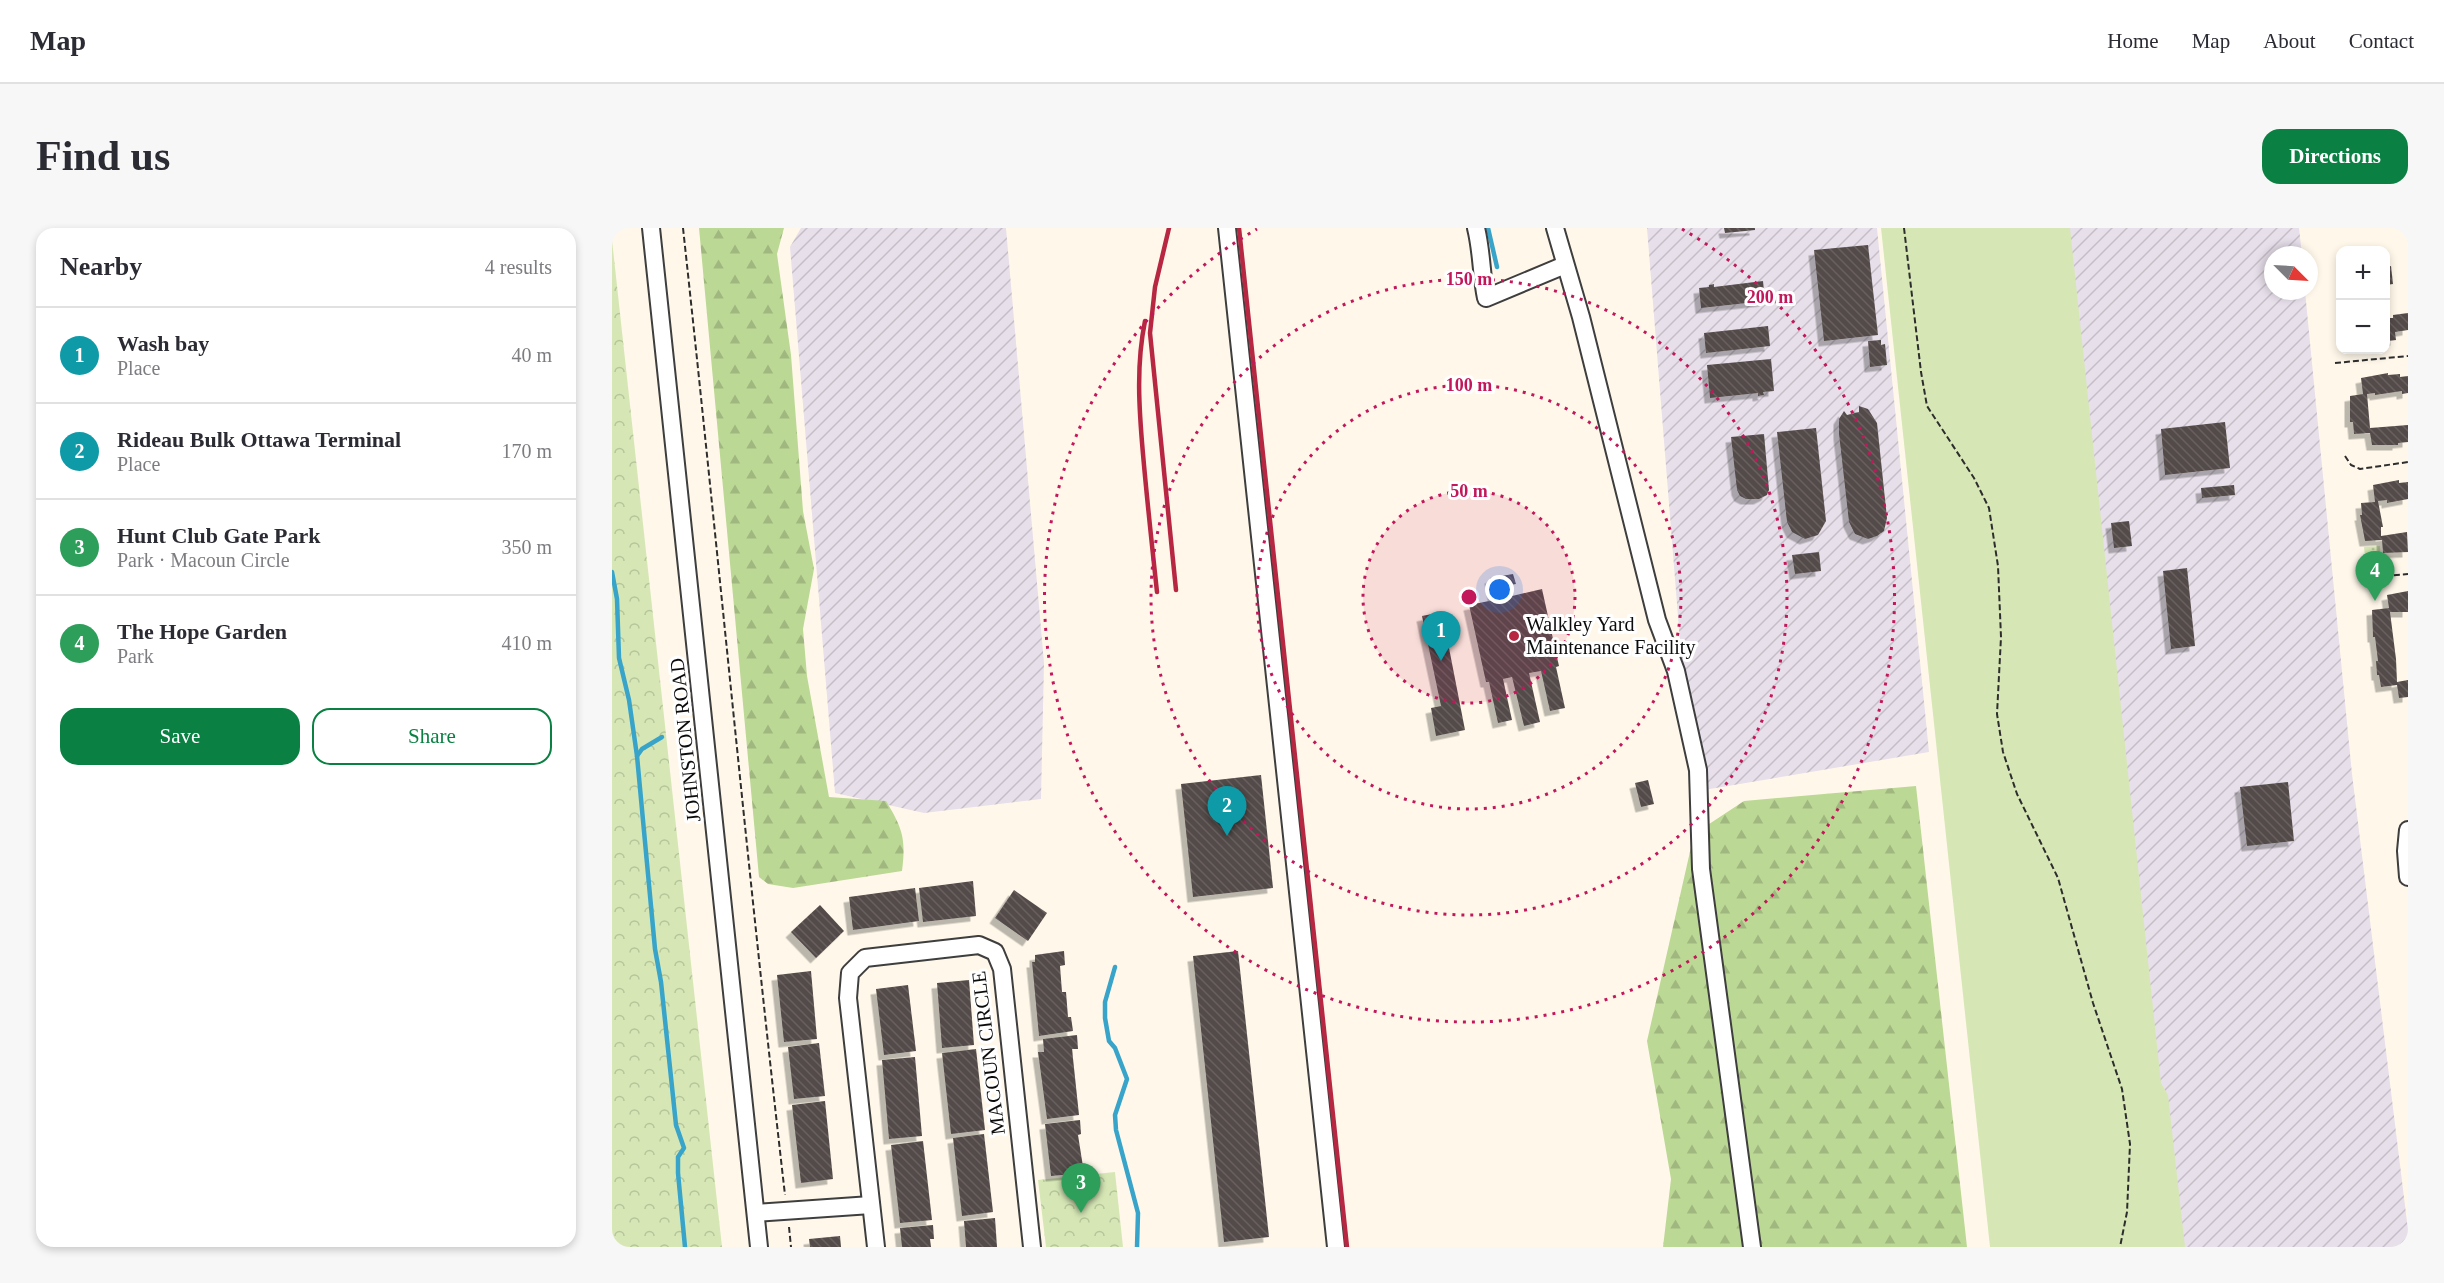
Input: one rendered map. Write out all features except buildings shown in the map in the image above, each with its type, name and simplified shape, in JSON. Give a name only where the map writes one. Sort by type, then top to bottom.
[{"type":"street","name":"JOHNSTON ROAD","points":[[651,228],[759,1247]]},
{"type":"street","points":[[1227,228],[1336,1247]]},
{"type":"street","points":[[1476,228],[1482,254],[1486,298],[1565,264]]},
{"type":"street","points":[[1555,228],[1581,317],[1657,620],[1676,671],[1698,770],[1701,869],[1752,1247]]},
{"type":"street","points":[[2408,830],[2406,851],[2408,877]]},
{"type":"street","name":"MACOUN CIRCLE","points":[[876,1247],[848,998],[850,973],[865,958],[979,945],[995,952],[1002,969],[1032,1247]]},
{"type":"street","points":[[756,1213],[872,1205]]},
{"type":"path","points":[[683,228],[755,939],[791,1247]]},
{"type":"path","points":[[1904,228],[1927,406],[1974,478],[1989,508],[1998,566],[2001,637],[1997,714],[2003,752],[2018,795],[2058,878],[2093,1003],[2121,1089],[2130,1144],[2127,1212],[2120,1247]]},
{"type":"path","points":[[2335,363],[2408,356]]},
{"type":"path","points":[[2345,456],[2351,465],[2360,469],[2408,462]]},
{"type":"path","points":[[2358,578],[2408,574]]},
{"type":"shaded area","points":[[801,228],[1006,228],[1044,663],[1041,799],[924,813],[835,793],[790,247]]},
{"type":"shaded area","points":[[1647,228],[1877,228],[1929,752],[1692,792]]},
{"type":"shaded area","points":[[2061,228],[2299,228],[2301,246],[2264,246],[2264,300],[2306,300],[2352,774],[2408,1230],[2408,1247],[2173,1247]]},
{"type":"green space","points":[[699,228],[784,228],[777,254],[791,355],[803,511],[814,569],[803,629],[807,676],[829,797],[886,801],[902,834],[904,850],[902,871],[793,888],[768,884],[759,877]]},
{"type":"green space","points":[[1881,228],[2070,228],[2161,1083],[2168,1095],[2185,1247],[1990,1247]]},
{"type":"green space","points":[[612,240],[722,1247],[612,1247]]},
{"type":"green space","points":[[2380,546],[2381,565],[2366,566],[2364,547]]},
{"type":"green space","points":[[1916,786],[1967,1247],[1663,1247],[1671,1179],[1647,1041],[1694,834],[1744,801]]},
{"type":"green space","points":[[1115,1172],[1123,1247],[1046,1247],[1038,1180]]},
{"type":"waterway","points":[[1488,228],[1497,267]]},
{"type":"waterway","points":[[612,572],[617,599],[619,658],[629,700],[637,756],[655,949],[661,982],[676,1125],[684,1148],[678,1157],[678,1173],[685,1247]]},
{"type":"waterway","points":[[637,756],[642,749],[662,737]]},
{"type":"waterway","points":[[1115,967],[1105,1002],[1105,1018],[1109,1041],[1115,1048],[1127,1079],[1115,1115],[1116,1130],[1138,1213],[1137,1247]]},
{"type":"railway","points":[[1169,228],[1155,287],[1150,333],[1176,590]]},
{"type":"railway","points":[[1239,228],[1347,1247]]},
{"type":"railway","points":[[1145,321],[1140,354],[1140,404],[1157,592]]},
{"type":"place","name":"The Hope Garden","points":[[2375,601]]},
{"type":"place","name":"Walkley Yard Maintenance Facility","points":[[1514,636]]},
{"type":"place","name":"Wash bay","points":[[1441,661]]},
{"type":"place","name":"Rideau Bulk Ottawa Terminal","points":[[1227,836]]},
{"type":"place","name":"Hunt Club Gate Park","points":[[1081,1213]]}]
